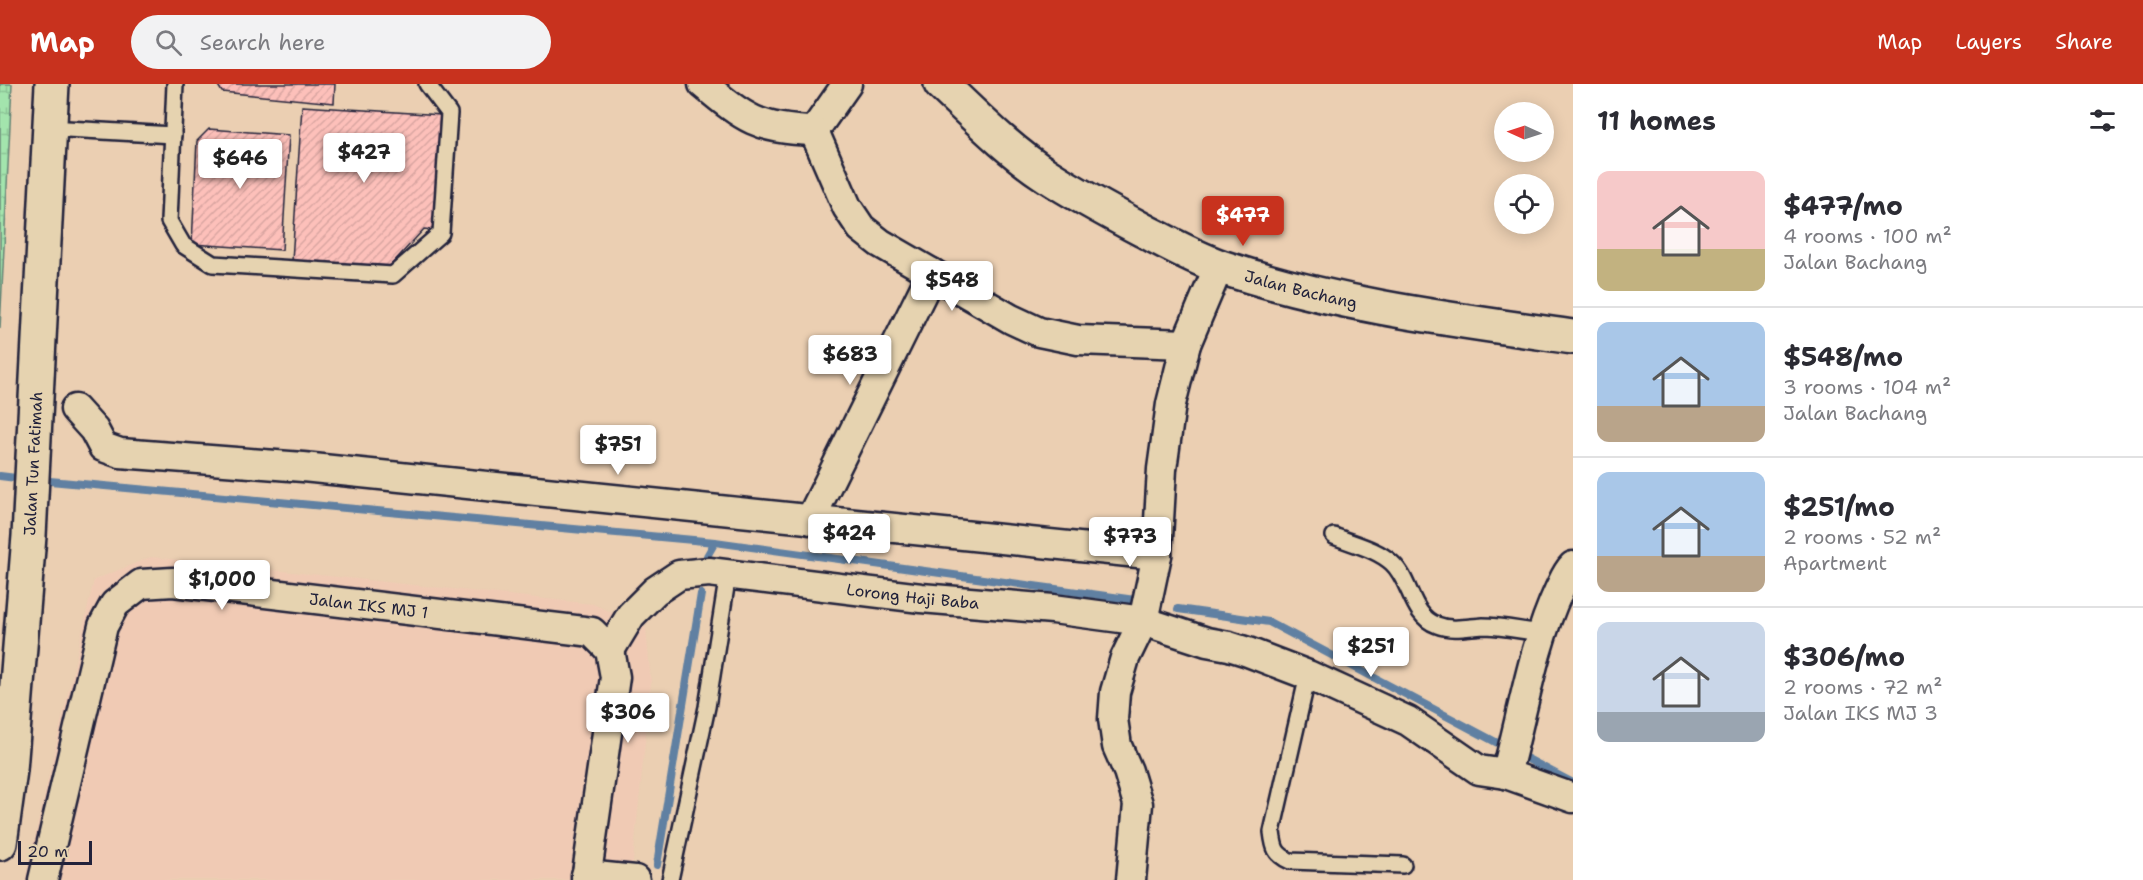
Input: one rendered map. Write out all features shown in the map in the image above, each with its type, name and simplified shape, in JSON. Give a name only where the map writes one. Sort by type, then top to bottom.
[{"type":"main road","name":"Jalan Tun Fatimah","points":[[24,444],[31,84]]},
{"type":"main road","name":"Jalan Tun Fatimah","points":[[0,843],[10,770],[18,534],[51,84]]},
{"type":"main road","name":"Jalan Bachang","points":[[941,84],[1002,141],[1046,175],[1145,231],[1219,266],[1320,296],[1468,322],[1573,337]]},
{"type":"main road","name":"Jalan Tun Fatimah","points":[[0,627],[18,534]]},
{"type":"street","points":[[703,84],[736,112],[762,125],[785,130],[814,131]]},
{"type":"street","points":[[814,131],[847,84]]},
{"type":"street","points":[[814,131],[847,207],[861,228],[880,243],[1011,319],[1040,332],[1078,340],[1186,344]]},
{"type":"street","points":[[1131,880],[1138,804],[1128,771],[1117,746],[1113,719],[1115,693],[1125,658],[1143,621],[1157,555],[1166,434],[1186,344],[1219,266]]},
{"type":"street","points":[[810,520],[932,273]]},
{"type":"street","points":[[75,409],[94,430],[103,447],[120,453],[303,467],[1157,555]]},
{"type":"street","points":[[1507,769],[1542,633],[1554,601],[1568,571],[1573,566]]},
{"type":"street","name":"Lorong Haji Baba","points":[[601,641],[655,591],[679,575],[709,572],[921,598],[1053,609],[1143,621],[1207,642],[1248,652],[1308,675],[1408,721],[1479,770],[1507,769],[1573,798]]},
{"type":"street","name":"Jalan IKS MJ 1","points":[[43,880],[103,626],[115,604],[141,584],[173,582],[601,641]]},
{"type":"street","points":[[601,641],[615,677],[586,877],[635,880]]},
{"type":"lane","points":[[175,84],[169,221],[183,245],[213,264],[393,275],[441,233],[449,113],[427,84]]},
{"type":"lane","points":[[49,128],[173,135]]},
{"type":"lane","points":[[1334,536],[1381,555],[1393,563],[1403,576],[1421,613],[1435,625],[1453,629],[1484,626],[1542,633]]},
{"type":"lane","points":[[670,880],[707,707],[728,574]]},
{"type":"lane","points":[[1308,675],[1272,832],[1274,847],[1281,857],[1290,861],[1403,865]]},
{"type":"shaded area","points":[[151,557],[593,604],[646,628],[651,683],[631,880],[25,880],[94,580]]},
{"type":"green space","points":[[0,84],[12,84],[0,329]]},
{"type":"building","points":[[217,84],[335,84],[334,103],[222,92]]},
{"type":"building","points":[[302,106],[442,115],[434,230],[424,229],[390,266],[292,261]]},
{"type":"building","points":[[209,129],[289,135],[282,250],[192,244],[197,141]]},
{"type":"waterway","points":[[0,476],[24,479]]},
{"type":"waterway","points":[[39,480],[715,542],[1135,600]]},
{"type":"waterway","points":[[707,556],[715,542]]},
{"type":"waterway","points":[[657,865],[701,594]]},
{"type":"waterway","points":[[1178,609],[1269,622],[1573,783]]}]
